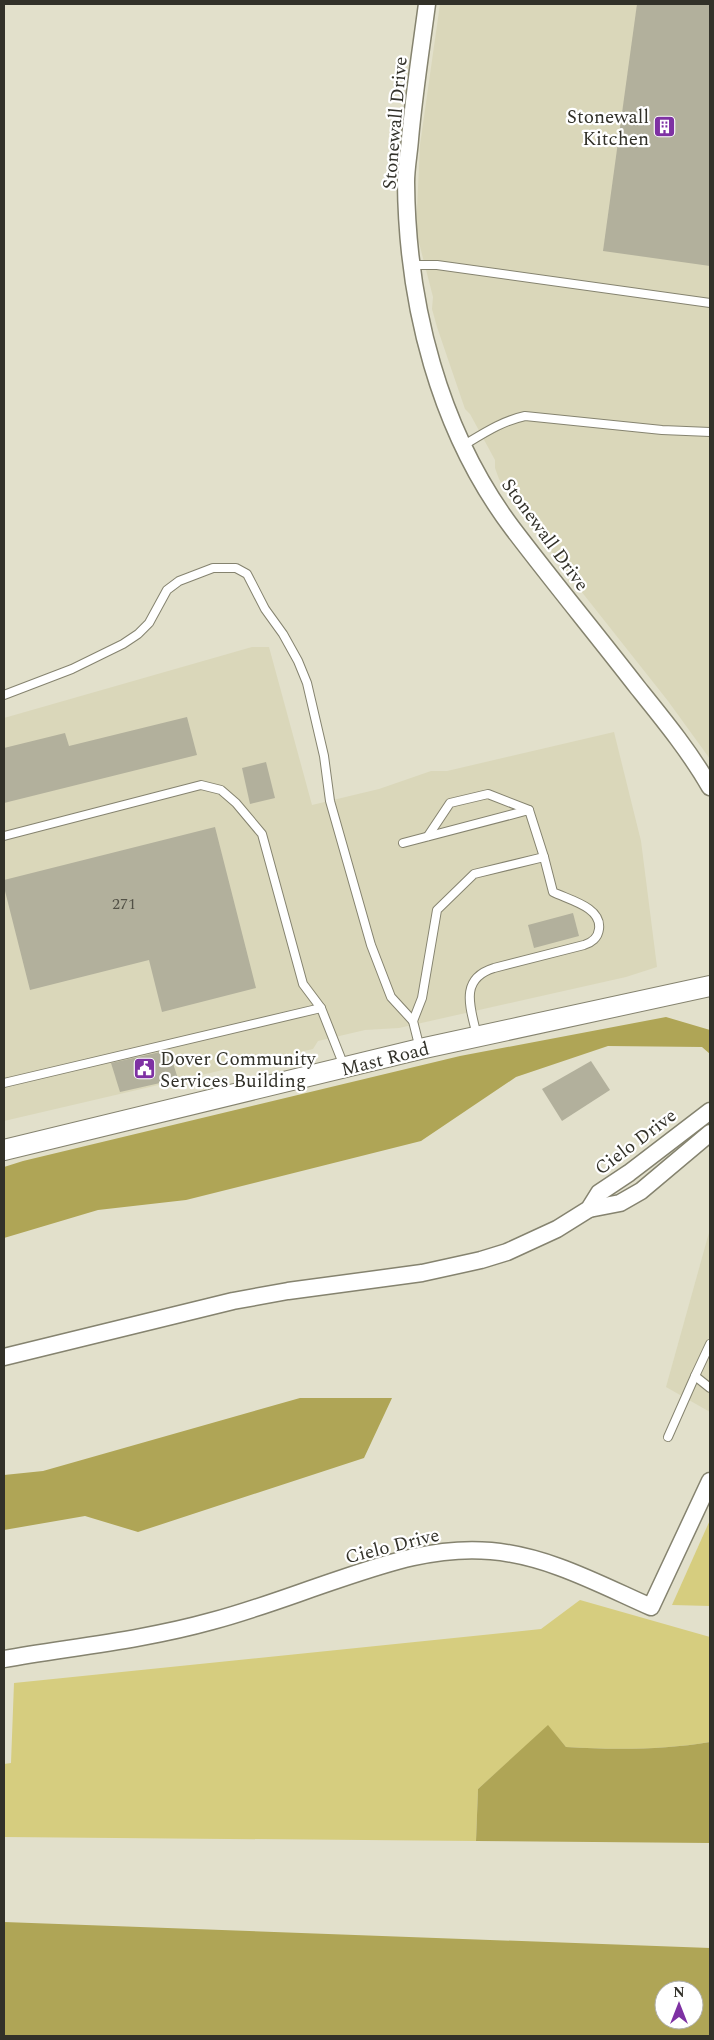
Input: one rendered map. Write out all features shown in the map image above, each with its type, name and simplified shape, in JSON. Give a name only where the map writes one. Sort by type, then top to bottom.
[{"type":"street","name":"Stonewall Drive","points":[[427,4],[412,117],[406,181],[417,301],[429,357],[445,402],[464,446],[487,490],[512,527],[685,749],[710,787]]},
{"type":"street","name":"Mast Road","points":[[4,1150],[477,1036],[710,986]]},
{"type":"street","name":"Cielo Drive","points":[[589,1209],[599,1193],[629,1173],[710,1111]]},
{"type":"street","name":"Cielo Drive","points":[[4,1357],[234,1301],[422,1273],[481,1260],[531,1242],[557,1229],[589,1209],[620,1203],[641,1191],[710,1133]]},
{"type":"street","name":"Cielo Drive","points":[[4,1658],[190,1627],[241,1613],[387,1563],[452,1550],[490,1551],[530,1557],[579,1575],[651,1607],[710,1481]]},
{"type":"lane","points":[[413,265],[437,265],[710,302]]},
{"type":"lane","points":[[464,446],[496,425],[525,416],[662,430],[710,432]]},
{"type":"lane","points":[[4,695],[72,669],[130,639],[148,623],[166,590],[179,581],[213,568],[236,568],[247,574],[265,609],[298,661],[307,683],[324,756],[330,801],[371,945],[391,998],[413,1021],[420,1050]]},
{"type":"lane","points":[[4,836],[201,785],[221,790],[236,803],[262,834],[303,984],[321,1008],[344,1068]]},
{"type":"lane","points":[[428,836],[450,803],[488,794],[529,810]]},
{"type":"lane","points":[[403,843],[529,810]]},
{"type":"lane","points":[[477,1036],[469,998],[472,985],[480,974],[494,968],[584,946],[590,943],[598,933],[599,920],[592,911],[552,892],[544,857],[529,810]]},
{"type":"lane","points":[[413,1021],[422,998],[437,910],[474,874],[544,857]]},
{"type":"lane","points":[[4,1083],[321,1008]]},
{"type":"lane","points":[[668,1437],[710,1344]]},
{"type":"lane","points":[[695,1376],[710,1388]]},
{"type":"shaded area","points":[[440,4],[710,4],[710,759],[668,701],[577,586],[509,494],[499,479],[495,468],[495,460],[470,414],[465,409],[432,309],[433,297],[416,231],[420,145]]},
{"type":"shaded area","points":[[252,647],[269,647],[312,805],[379,789],[431,771],[447,771],[614,732],[641,841],[657,967],[626,977],[399,1028],[365,1030],[318,1041],[313,1049],[4,1121],[4,718]]},
{"type":"shaded area","points":[[666,1017],[710,1030],[710,1054],[702,1047],[608,1046],[516,1077],[421,1141],[186,1200],[98,1210],[4,1238],[4,1167],[460,1056]]},
{"type":"shaded area","points":[[710,1229],[710,1412],[666,1387]]},
{"type":"shaded area","points":[[300,1398],[392,1398],[364,1458],[138,1532],[85,1516],[4,1530],[4,1475],[43,1471]]},
{"type":"shaded area","points":[[710,1520],[710,1606],[672,1605]]},
{"type":"shaded area","points":[[580,1600],[710,1637],[710,1742],[638,1749],[566,1747],[548,1726],[478,1789],[476,1841],[4,1837],[4,1764],[11,1763],[14,1683],[541,1629]]},
{"type":"shaded area","points":[[548,1725],[566,1747],[638,1749],[710,1742],[710,1843],[476,1841],[478,1789]]},
{"type":"shaded area","points":[[4,1922],[710,1948],[710,2036],[4,2036]]},
{"type":"building","name":"Stonewall Kitchen","points":[[637,4],[710,4],[710,266],[603,251]]},
{"type":"building","points":[[187,717],[197,755],[4,803],[4,748],[65,733],[69,746]]},
{"type":"building","points":[[266,762],[275,798],[250,804],[242,768]]},
{"type":"building","points":[[215,827],[256,988],[162,1012],[149,960],[30,990],[4,887],[4,880]]},
{"type":"building","points":[[573,913],[579,936],[534,948],[528,925]]},
{"type":"building","name":"Dover Community Services Building","points":[[169,1050],[178,1079],[120,1092],[111,1063]]},
{"type":"building","points":[[591,1061],[610,1090],[562,1121],[542,1089]]},
{"type":"place","name":"Stonewall Kitchen","points":[[665,127]]},
{"type":"place","name":"Dover Community Services Building","points":[[144,1069]]}]
